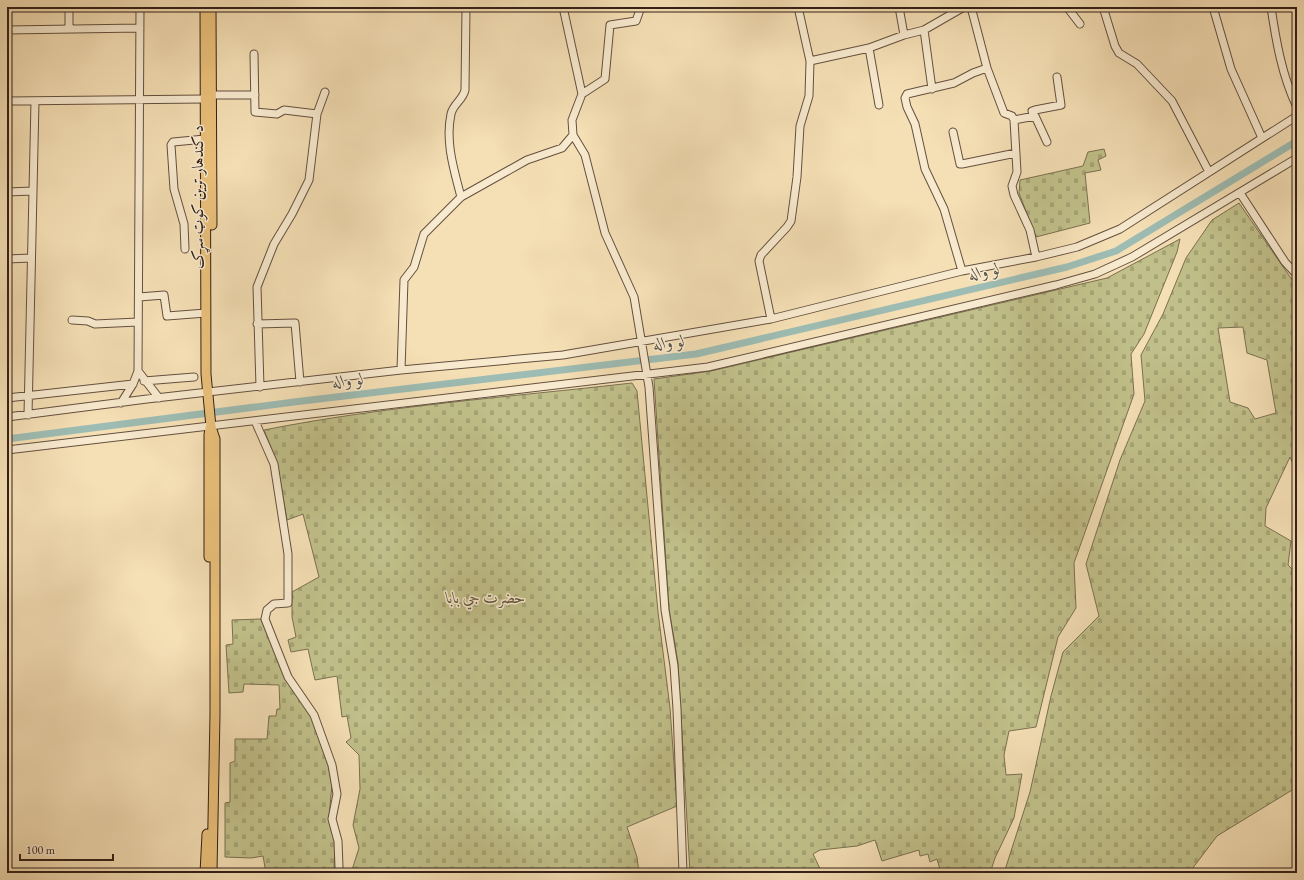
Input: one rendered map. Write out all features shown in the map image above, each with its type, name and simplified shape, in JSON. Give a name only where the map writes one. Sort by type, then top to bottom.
[{"type":"main road","name":"د کندهار ترين کوټ سړک","points":[[205,7],[209,97],[205,139],[207,393]]},
{"type":"main road","name":"د کندهار ترين کوټ سړک","points":[[207,393],[212,375],[209,97],[211,7]]},
{"type":"main road","points":[[205,873],[210,720],[215,439],[210,423],[207,393]]},
{"type":"main road","points":[[212,587],[215,784],[212,873]]},
{"type":"street","points":[[69,7],[69,28]]},
{"type":"street","points":[[121,403],[133,384],[138,371],[140,7]]},
{"type":"street","points":[[461,197],[449,149],[452,111],[463,98],[465,90],[466,7]]},
{"type":"street","points":[[563,7],[582,94],[572,120],[573,135],[584,155],[605,233],[634,297],[643,342],[649,387],[665,610],[676,688],[683,873]]},
{"type":"street","points":[[582,94],[605,78],[610,25],[636,21],[641,7]]},
{"type":"street","points":[[771,318],[759,261],[761,255],[791,221],[797,177],[800,126],[809,96],[810,61],[798,7]]},
{"type":"street","points":[[899,7],[904,35]]},
{"type":"street","points":[[810,61],[869,48],[904,35],[924,30],[964,7]]},
{"type":"street","points":[[971,7],[986,68],[1004,113],[1012,116],[1014,120],[1017,172],[1012,186],[1014,195],[1030,230],[1036,257]]},
{"type":"street","points":[[1067,7],[1080,24]]},
{"type":"street","points":[[1103,7],[1115,46],[1119,53],[1137,64],[1172,101],[1209,172]]},
{"type":"street","points":[[1213,7],[1230,68],[1262,138]]},
{"type":"street","points":[[1270,7],[1289,90],[1297,107]]},
{"type":"street","points":[[7,30],[140,28]]},
{"type":"street","points":[[924,30],[932,89]]},
{"type":"street","points":[[869,48],[879,104]]},
{"type":"street","points":[[254,54],[255,112],[277,114],[284,110],[318,114]]},
{"type":"street","points":[[962,271],[944,209],[925,169],[914,124],[907,107],[906,95],[954,83],[986,68]]},
{"type":"street","points":[[1033,115],[1032,111],[1034,110],[1061,105],[1057,77]]},
{"type":"street","points":[[260,386],[257,287],[274,244],[292,214],[309,180],[318,114],[325,92]]},
{"type":"street","points":[[7,101],[140,99],[255,95]]},
{"type":"street","points":[[28,415],[34,101]]},
{"type":"street","points":[[1014,120],[1033,115]]},
{"type":"street","points":[[1033,115],[1037,118],[1047,142]]},
{"type":"street","points":[[7,417],[401,370],[563,355],[643,342],[771,318],[962,271],[1036,257],[1077,247],[1120,229],[1297,116]]},
{"type":"street","points":[[953,132],[960,164],[1016,153]]},
{"type":"street","points":[[401,370],[404,280],[414,267],[424,234],[461,197],[527,160],[562,148],[573,135]]},
{"type":"street","points":[[185,249],[184,224],[174,189],[171,145],[173,142],[205,139]]},
{"type":"street","points":[[7,450],[210,423],[255,421],[646,372],[708,367],[1095,274],[1132,257],[1297,158]]},
{"type":"street","points":[[7,192],[33,191]]},
{"type":"street","points":[[1240,193],[1285,262],[1297,275]]},
{"type":"street","points":[[7,259],[31,258]]},
{"type":"street","points":[[139,297],[164,295],[167,316],[206,313]]},
{"type":"street","points":[[72,320],[88,321],[95,324],[138,322]]},
{"type":"street","points":[[257,324],[295,323],[300,382]]},
{"type":"street","points":[[138,371],[144,381],[159,398]]},
{"type":"street","points":[[144,381],[194,377]]},
{"type":"street","points":[[7,398],[133,384]]},
{"type":"street","points":[[255,421],[274,464],[288,554],[288,603],[274,604],[267,610],[266,619],[288,677],[314,715],[332,765],[337,794],[332,819],[338,841],[339,867]]},
{"type":"green space","points":[[1104,149],[1106,156],[1098,160],[1101,170],[1085,173],[1090,223],[1036,237],[1019,193],[1020,180],[1083,166],[1088,152]]},
{"type":"green space","points":[[1239,203],[1297,287],[1297,473],[1290,457],[1266,508],[1265,526],[1291,541],[1288,565],[1297,574],[1297,787],[1217,836],[1189,873],[1004,873],[1030,792],[1051,696],[1063,652],[1099,616],[1086,564],[1120,460],[1145,401],[1141,355],[1163,314],[1186,258],[1212,220]],"holes":[[[1243,327],[1247,353],[1267,360],[1276,413],[1255,419],[1248,408],[1230,402],[1218,328]]]},
{"type":"green space","points":[[1180,239],[1177,252],[1144,334],[1131,354],[1134,394],[1074,563],[1076,608],[1058,637],[1036,727],[1009,731],[1004,755],[1006,775],[1022,774],[1014,818],[995,858],[990,873],[941,873],[937,859],[930,862],[928,854],[920,856],[919,850],[882,861],[875,840],[857,846],[820,850],[813,854],[822,873],[690,873],[678,663],[669,609],[654,379],[711,371],[1107,278]]},
{"type":"green space","name":"حضرت جي بابا","points":[[632,383],[637,391],[658,612],[670,708],[677,806],[627,827],[637,857],[639,873],[351,873],[359,848],[353,825],[360,789],[359,755],[346,742],[351,738],[347,716],[342,717],[337,676],[315,680],[308,649],[291,652],[288,640],[296,637],[292,617],[292,592],[319,577],[303,514],[287,520],[277,462],[264,430],[355,414],[401,408]]},
{"type":"green space","points":[[261,619],[286,679],[312,717],[328,765],[332,784],[329,818],[335,841],[334,871],[327,873],[266,873],[263,856],[251,858],[225,857],[225,803],[230,802],[230,763],[235,761],[235,739],[267,739],[269,716],[276,716],[277,709],[280,709],[279,685],[244,684],[243,692],[229,693],[226,645],[233,644],[232,620]]},
{"type":"waterway","name":"لو واله","points":[[7,439],[294,402],[696,354],[1067,267],[1116,251],[1297,141]]}]
